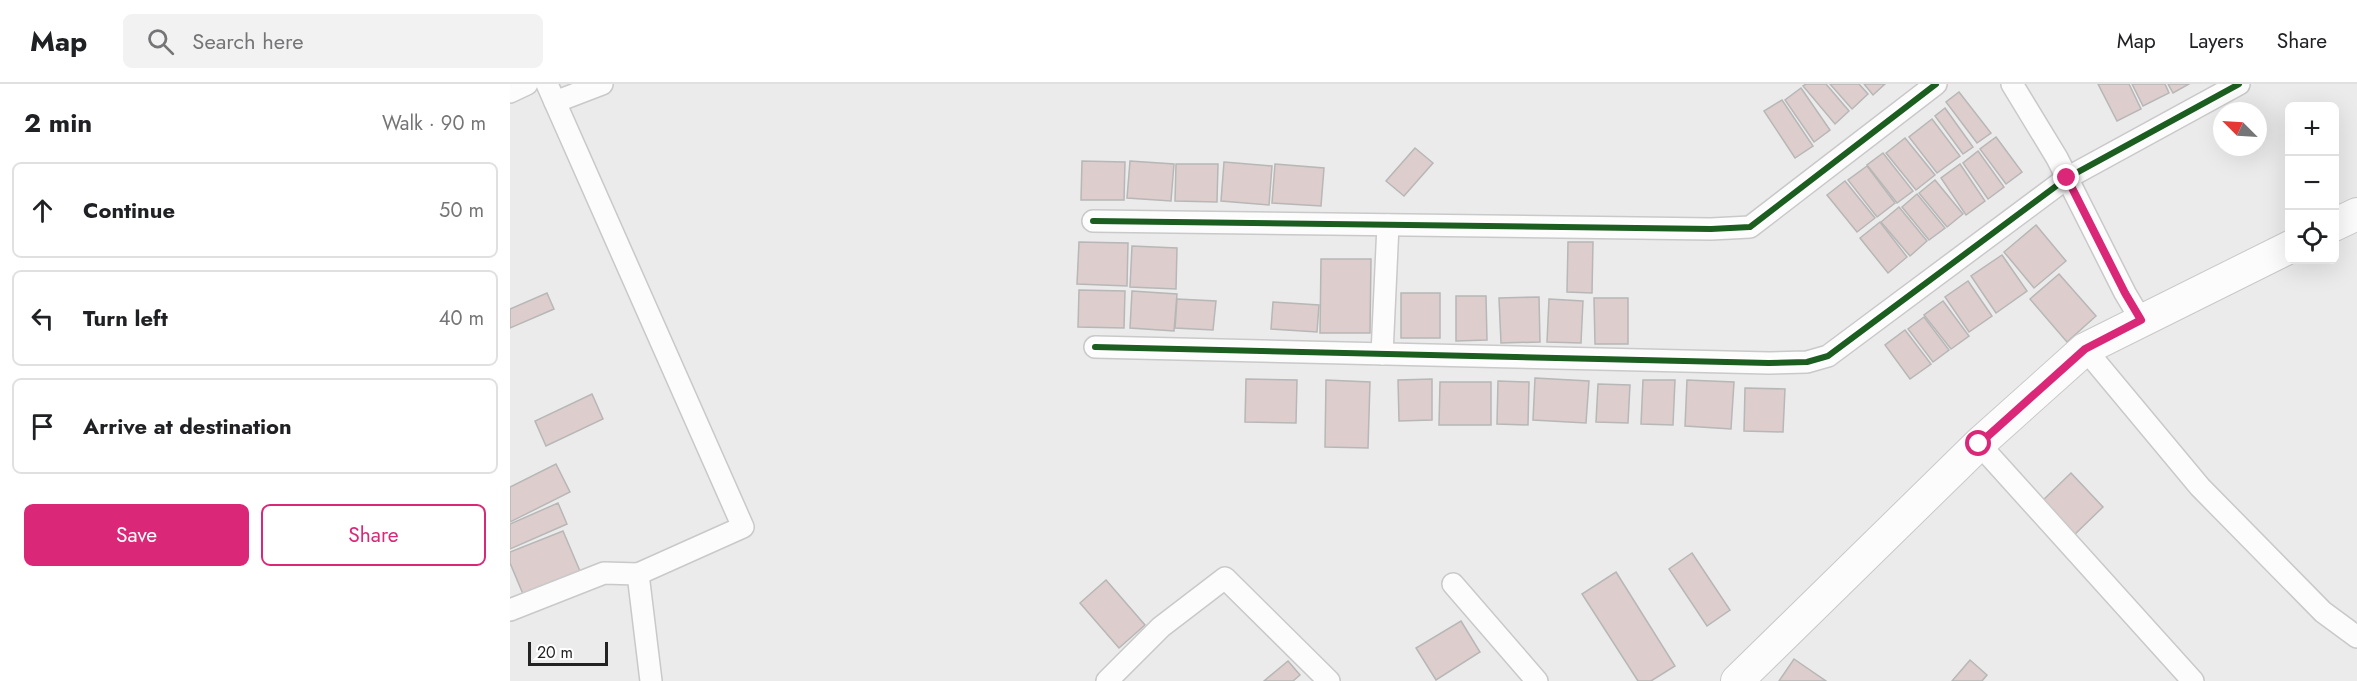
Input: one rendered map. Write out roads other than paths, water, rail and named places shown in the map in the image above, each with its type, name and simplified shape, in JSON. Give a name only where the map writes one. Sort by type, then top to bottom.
[{"type":"main road","points":[[2339,223],[2357,214]]},
{"type":"main road","points":[[1737,681],[1979,444],[2085,349],[2285,249]]},
{"type":"street","points":[[510,92],[527,84]]},
{"type":"street","points":[[510,610],[604,573],[638,573],[743,526],[551,93],[602,84]]},
{"type":"street","points":[[1093,221],[1711,229],[1750,226],[1936,84]]},
{"type":"street","points":[[2012,84],[2067,178],[2141,320]]},
{"type":"street","points":[[1095,347],[1769,363],[1807,362],[1828,356],[1846,344],[2067,178],[2239,84]]},
{"type":"street","points":[[1382,354],[1388,225]]},
{"type":"street","points":[[2085,349],[2200,487],[2323,612],[2357,637]]},
{"type":"street","points":[[1979,444],[2193,681]]},
{"type":"street","points":[[638,573],[651,681]]},
{"type":"street","points":[[1107,681],[1161,627],[1225,578],[1329,681]]},
{"type":"street","points":[[1454,584],[1537,681]]}]
